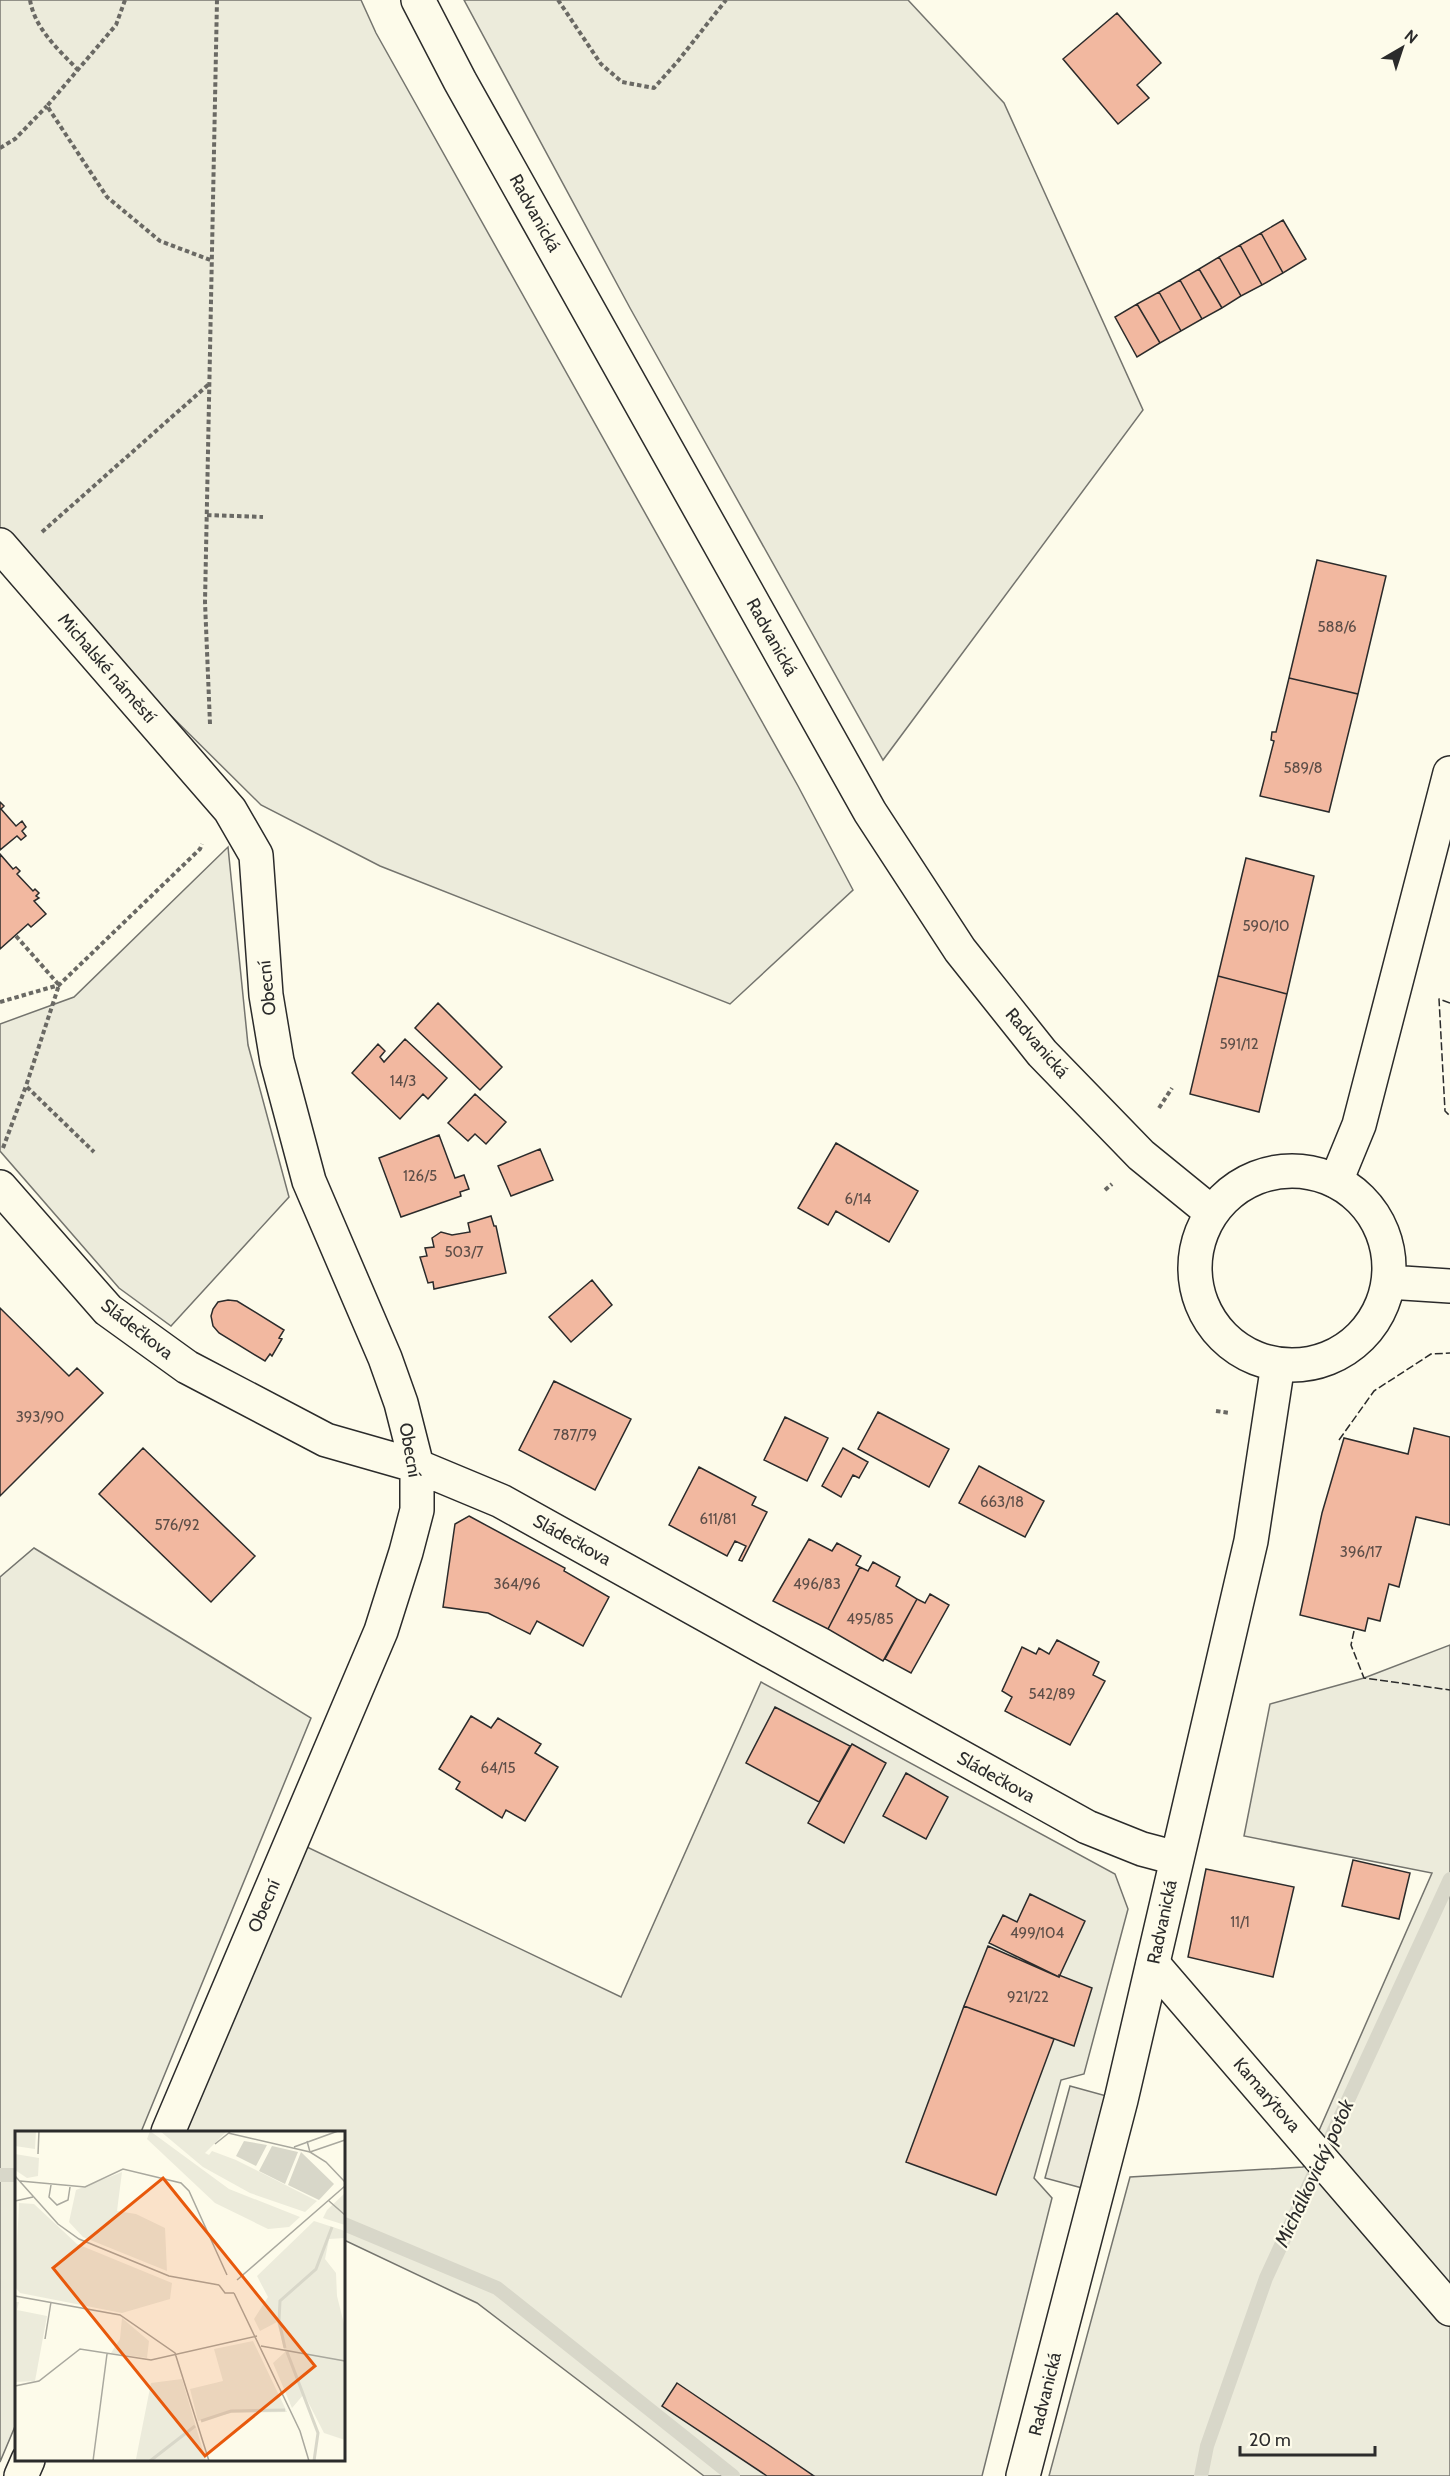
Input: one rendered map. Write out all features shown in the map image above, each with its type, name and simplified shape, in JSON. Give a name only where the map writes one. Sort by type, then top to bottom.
[{"type":"street","name":"Radvanická","points":[[418,0],[460,81],[870,812],[960,950],[1042,1053],[1141,1155],[1211,1212]]},
{"type":"street","name":"Michalské náměstí","points":[[6,551],[214,791]]},
{"type":"street","points":[[1336,1181],[1359,1125],[1450,773]]},
{"type":"street","name":"Obecní","points":[[169,2131],[381,1631],[417,1510],[417,1466],[401,1403],[385,1358],[309,1181],[277,1061],[266,995],[256,855],[230,810],[214,791]]},
{"type":"street","points":[[1302,1171],[1336,1181],[1360,1199],[1378,1223],[1388,1251],[1388,1282],[1381,1308],[1367,1330],[1347,1348],[1323,1360],[1297,1365],[1278,1364],[1242,1351],[1218,1331],[1202,1305],[1194,1275],[1197,1245],[1211,1212],[1233,1190],[1266,1174],[1302,1171]]},
{"type":"street","name":"Sládečkova","points":[[0,1187],[108,1310],[187,1367],[326,1440],[417,1466],[501,1500],[1088,1827],[1142,1849],[1176,1858]]},
{"type":"street","points":[[1388,1282],[1450,1286]]},
{"type":"street","name":"Radvanická","points":[[1023,2476],[1122,2100],[1254,1526],[1278,1364]]},
{"type":"street","name":"Kamarýtova","points":[[1153,1964],[1450,2309]]},
{"type":"street","points":[[21,2476],[28,2461]]},
{"type":"path","points":[[30,0],[33,16],[54,46],[78,70]]},
{"type":"path","points":[[0,148],[15,139],[47,106],[116,25],[124,0]]},
{"type":"path","points":[[0,1002],[59,985],[200,849],[214,791],[205,602],[217,0]]},
{"type":"path","points":[[558,0],[601,63],[622,82],[654,88],[726,0]]},
{"type":"path","points":[[47,106],[107,197],[160,241],[213,261]]},
{"type":"path","points":[[6,551],[210,383]]},
{"type":"path","points":[[207,515],[263,517]]},
{"type":"path","points":[[16,936],[59,985]]},
{"type":"path","points":[[0,1157],[59,985]]},
{"type":"path","points":[[26,1086],[94,1152]]},
{"type":"path","points":[[1159,1108],[1172,1088]]},
{"type":"shaded area","points":[[0,0],[361,0],[376,33],[798,786],[853,890],[730,1004],[380,866],[261,805],[143,688],[0,533]]},
{"type":"shaded area","points":[[464,0],[908,0],[1004,103],[1143,410],[883,760],[630,308]]},
{"type":"shaded area","points":[[228,847],[248,1045],[289,1197],[171,1326],[119,1288],[0,1151],[0,1024],[74,997]]},
{"type":"shaded area","points":[[34,1548],[311,1718],[141,2131],[15,2131],[15,2426],[0,2462],[0,1577]]},
{"type":"shaded area","points":[[1450,1645],[1450,2476],[1049,2476],[1130,2177],[1303,2167],[1432,1873],[1244,1836],[1270,1704],[1364,1678]]},
{"type":"shaded area","points":[[761,1682],[1115,1874],[1128,1909],[1084,2074],[1061,2080],[1034,2178],[1052,2198],[982,2476],[704,2476],[477,2303],[345,2240],[345,2131],[179,2131],[305,1846],[621,1997]]},
{"type":"shaded area","points":[[1070,2086],[1121,2100],[1097,2192],[1045,2178]]},
{"type":"building","points":[[1117,13],[1161,63],[1137,85],[1149,98],[1118,124],[1063,59]]},
{"type":"building","points":[[1283,220],[1306,259],[1283,273],[1261,233]]},
{"type":"building","points":[[1261,233],[1283,273],[1262,285],[1240,245]]},
{"type":"building","points":[[1240,245],[1262,285],[1241,296],[1219,257]]},
{"type":"building","points":[[1219,257],[1241,296],[1222,308],[1199,269]]},
{"type":"building","points":[[1199,269],[1222,308],[1202,319],[1180,280]]},
{"type":"building","points":[[1180,280],[1202,319],[1181,331],[1159,292]]},
{"type":"building","points":[[1159,292],[1181,331],[1160,343],[1137,304]]},
{"type":"building","points":[[1137,304],[1160,343],[1137,357],[1115,317]]},
{"type":"building","points":[[1317,560],[1386,576],[1358,694],[1289,678]]},
{"type":"building","points":[[1289,678],[1358,694],[1329,812],[1260,796],[1274,741],[1271,740],[1272,732],[1276,732]]},
{"type":"building","points":[[0,802],[4,806],[1,809],[16,826],[22,821],[26,827],[22,831],[26,836],[21,840],[17,836],[0,850]]},
{"type":"building","points":[[0,854],[13,869],[16,867],[20,871],[17,874],[33,891],[35,889],[39,893],[36,896],[39,898],[34,901],[46,914],[31,927],[28,924],[0,949]]},
{"type":"building","points":[[1246,858],[1314,876],[1287,994],[1218,976]]},
{"type":"building","points":[[1218,976],[1287,994],[1259,1112],[1190,1094]]},
{"type":"building","points":[[438,1003],[502,1067],[480,1090],[415,1028]]},
{"type":"building","points":[[405,1039],[447,1078],[428,1099],[423,1094],[400,1119],[352,1073],[378,1044],[385,1051],[380,1057],[384,1062]]},
{"type":"building","points":[[475,1094],[506,1122],[486,1144],[475,1134],[468,1141],[448,1123]]},
{"type":"building","points":[[439,1135],[455,1178],[464,1175],[469,1189],[460,1192],[461,1196],[401,1217],[379,1158]]},
{"type":"building","points":[[836,1143],[918,1191],[889,1242],[836,1211],[828,1225],[798,1208]]},
{"type":"building","points":[[540,1149],[553,1180],[511,1196],[498,1166]]},
{"type":"building","points":[[491,1216],[496,1226],[506,1273],[434,1289],[433,1282],[428,1283],[420,1257],[427,1256],[425,1248],[434,1247],[432,1238],[441,1232],[452,1235],[470,1232],[468,1223]]},
{"type":"building","points":[[592,1280],[612,1305],[571,1342],[549,1317]]},
{"type":"building","points":[[237,1301],[284,1330],[279,1338],[282,1339],[272,1356],[270,1354],[265,1361],[219,1333],[213,1326],[211,1316],[213,1309],[218,1302]]},
{"type":"building","points":[[0,1308],[69,1376],[77,1368],[103,1393],[0,1496]]},
{"type":"building","points":[[554,1381],[631,1419],[595,1490],[519,1450]]},
{"type":"building","points":[[878,1412],[949,1449],[929,1487],[858,1449]]},
{"type":"building","points":[[785,1417],[828,1438],[807,1481],[764,1460]]},
{"type":"building","points":[[1414,1428],[1450,1437],[1450,1525],[1416,1517],[1399,1587],[1389,1584],[1380,1621],[1368,1618],[1365,1631],[1300,1615],[1322,1513],[1344,1438],[1408,1454]]},
{"type":"building","points":[[143,1448],[255,1556],[211,1602],[99,1494]]},
{"type":"building","points":[[843,1448],[868,1462],[859,1478],[853,1475],[841,1497],[822,1486]]},
{"type":"building","points":[[979,1466],[1044,1501],[1025,1537],[959,1503]]},
{"type":"building","points":[[699,1467],[756,1497],[752,1505],[767,1512],[742,1561],[739,1560],[746,1546],[735,1541],[727,1556],[669,1525]]},
{"type":"building","points":[[469,1516],[565,1568],[564,1571],[609,1597],[583,1646],[537,1621],[530,1634],[488,1613],[443,1607],[455,1524]]},
{"type":"building","points":[[809,1539],[832,1551],[837,1543],[861,1556],[856,1565],[860,1567],[828,1629],[773,1601]]},
{"type":"building","points":[[873,1562],[900,1577],[896,1586],[917,1599],[883,1661],[828,1629],[860,1567],[868,1571]]},
{"type":"building","points":[[930,1594],[949,1605],[911,1673],[885,1659],[917,1599],[925,1603]]},
{"type":"building","points":[[1057,1640],[1099,1662],[1093,1675],[1105,1681],[1070,1745],[1005,1711],[1012,1697],[1002,1691],[1022,1647],[1036,1654],[1039,1648],[1049,1654]]},
{"type":"building","points":[[775,1707],[850,1746],[819,1802],[746,1763]]},
{"type":"building","points":[[471,1716],[491,1728],[498,1718],[541,1744],[535,1753],[558,1767],[525,1821],[506,1810],[502,1818],[456,1789],[460,1782],[439,1769]]},
{"type":"building","points":[[852,1744],[886,1763],[844,1843],[808,1823]]},
{"type":"building","points":[[906,1773],[948,1797],[926,1839],[883,1816]]},
{"type":"building","points":[[1353,1860],[1410,1873],[1399,1919],[1342,1906]]},
{"type":"building","points":[[1206,1869],[1294,1887],[1273,1977],[1188,1957]]},
{"type":"building","points":[[1030,1894],[1085,1921],[1059,1977],[989,1943],[1003,1915],[1017,1922]]},
{"type":"building","points":[[988,1946],[1059,1977],[1059,1975],[1092,1988],[1074,2046],[964,2006]]},
{"type":"building","points":[[964,2006],[1054,2039],[996,2195],[906,2162]]},
{"type":"building","points":[[677,2383],[814,2476],[767,2476],[662,2406]]},
{"type":"waterway","name":"Michálkovický potok","points":[[1201,2476],[1207,2446],[1266,2278],[1450,1879]]},
{"type":"waterway","points":[[0,2175],[15,2175]]},
{"type":"waterway","points":[[345,2224],[497,2288],[733,2476]]},
{"type":"fence","points":[[1450,1003],[1439,999],[1445,1111],[1450,1116]]},
{"type":"fence","points":[[1339,1440],[1374,1391],[1431,1354],[1450,1353]]},
{"type":"fence","points":[[1354,1631],[1351,1645],[1364,1678],[1450,1690]]}]
